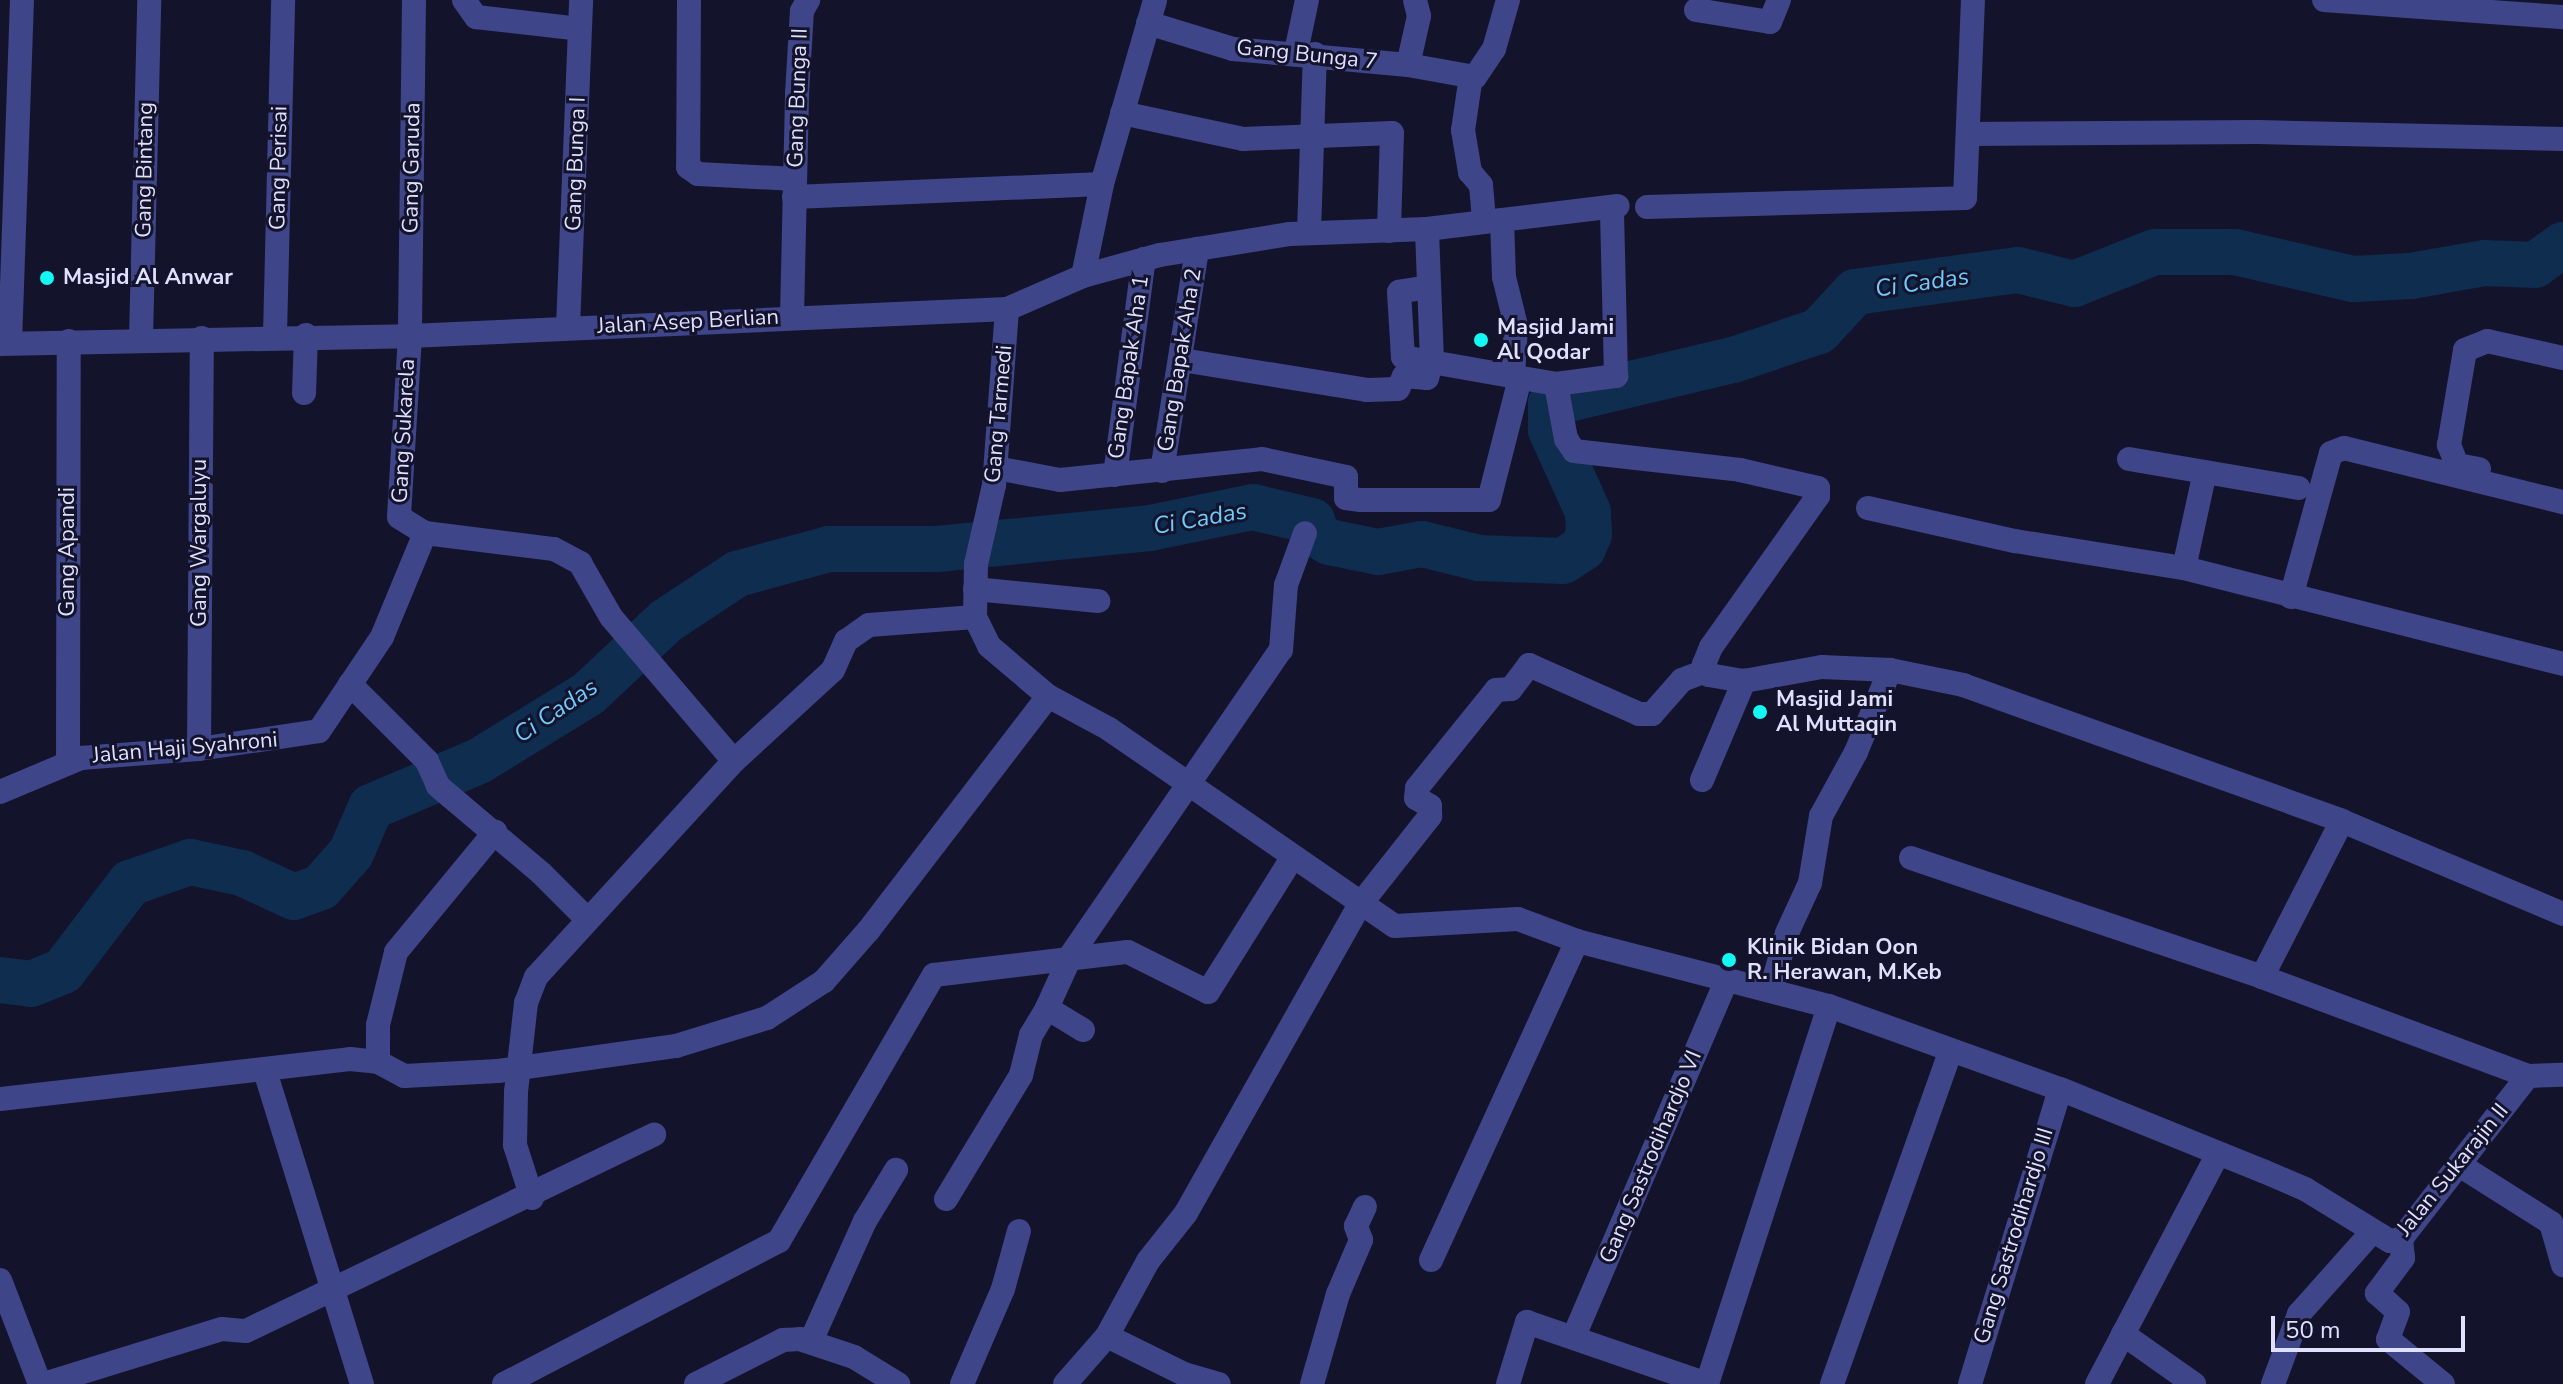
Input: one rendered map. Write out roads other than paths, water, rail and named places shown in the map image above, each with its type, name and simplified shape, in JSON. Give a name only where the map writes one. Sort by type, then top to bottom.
[{"type":"street","points":[[5,344],[22,0]]},
{"type":"street","name":"Gang Bintang","points":[[141,339],[149,0]]},
{"type":"street","name":"Gang Perisai","points":[[275,335],[283,0]]},
{"type":"street","name":"Gang Garuda","points":[[410,336],[414,0]]},
{"type":"street","points":[[464,0],[476,17],[579,29]]},
{"type":"street","name":"Gang Bunga I","points":[[568,327],[581,0]]},
{"type":"street","points":[[689,0],[688,167],[698,174],[794,188],[1102,184]]},
{"type":"street","name":"Gang Bunga II","points":[[792,317],[802,11],[808,0]]},
{"type":"street","points":[[1307,0],[1305,53],[1312,140],[1309,232]]},
{"type":"street","points":[[1408,65],[1419,16],[1415,0]]},
{"type":"street","points":[[996,468],[1060,480],[1262,459],[1346,477],[1346,498],[1489,500],[1516,377],[1516,326],[1493,221],[1481,185],[1470,172],[1463,130],[1469,76],[1479,73],[1491,55],[1508,0]]},
{"type":"street","points":[[1696,10],[1770,22],[1779,0]]},
{"type":"street","points":[[1647,207],[1959,200],[1968,191],[1973,0]]},
{"type":"street","points":[[2324,0],[2560,11]]},
{"type":"street","points":[[1083,276],[1102,184],[1152,12]]},
{"type":"street","name":"Gang Bunga 7","points":[[1152,12],[1233,49],[1305,53],[1408,65],[1469,76]]},
{"type":"street","points":[[1122,113],[1213,135],[1312,140],[1392,133],[1389,231]]},
{"type":"street","points":[[1969,134],[2258,132],[2563,139]]},
{"type":"street","name":"Jalan Asep Berlian","points":[[5,344],[275,335],[410,336],[1007,309],[1083,276],[1144,259],[1197,249],[1309,232],[1427,229],[1615,207],[1616,376],[1558,396]]},
{"type":"street","points":[[1182,360],[1367,390],[1398,389],[1404,376],[1427,378],[1432,361],[1427,229]]},
{"type":"street","name":"Gang Bapak Aha 2","points":[[1162,471],[1182,360],[1197,249]]},
{"type":"street","name":"Gang Bapak Aha 1","points":[[1115,475],[1144,259]]},
{"type":"street","name":"Gang Tarmedi","points":[[975,617],[980,535],[996,468],[1007,309]]},
{"type":"street","points":[[304,393],[306,335]]},
{"type":"street","name":"Gang Sukarela","points":[[350,684],[382,637],[425,533],[399,517],[410,336]]},
{"type":"street","name":"Gang Wargaluyu","points":[[199,749],[202,338]]},
{"type":"street","name":"Gang Apandi","points":[[68,762],[69,341]]},
{"type":"street","points":[[2563,358],[2487,341],[2465,350],[2451,455],[2457,465],[2563,488]]},
{"type":"street","points":[[1432,361],[1516,377],[1558,396],[1574,451],[1740,470],[1818,488],[1818,496],[1711,647],[1705,671]]},
{"type":"street","points":[[2291,597],[2331,453],[2344,448],[2563,502]]},
{"type":"street","points":[[2129,459],[2299,488]]},
{"type":"street","points":[[2184,568],[2205,472]]},
{"type":"street","points":[[1868,508],[2003,539],[2184,568],[2563,664]]},
{"type":"street","points":[[425,533],[554,549],[580,563],[640,648],[734,761]]},
{"type":"street","points":[[946,1199],[1021,1075],[1031,1035],[1071,955],[1281,650],[1286,585],[1305,533]]},
{"type":"street","points":[[975,589],[1098,601]]},
{"type":"street","points":[[532,1198],[515,1145],[531,988],[586,918],[734,761],[833,670],[846,641],[869,625],[975,617]]},
{"type":"street","name":"Jalan Sukarajin II","points":[[975,617],[1001,661],[1048,696],[1189,783],[1359,906],[1395,926],[1518,919],[1577,941],[1829,1006],[2060,1089],[2305,1189],[2390,1241],[2401,1239],[2461,1166],[2528,1076]]},
{"type":"street","points":[[1065,1384],[1107,1336],[1148,1261],[1186,1213],[1359,906],[1432,813],[1416,798],[1417,788],[1496,690],[1511,689],[1529,665],[1639,714],[1652,714],[1682,680],[1705,671],[1744,681],[1822,667],[1890,670],[2021,704],[2342,821],[2563,914]]},
{"type":"street","points":[[1771,990],[1787,933],[1810,883],[1821,816],[1856,752],[1890,670]]},
{"type":"street","points":[[1702,780],[1744,681]]},
{"type":"street","points":[[350,684],[427,761],[438,786],[495,832],[586,918]]},
{"type":"street","name":"Jalan Haji Syahroni","points":[[0,792],[68,762],[199,749],[319,731],[350,684]]},
{"type":"street","points":[[0,1099],[350,1059],[378,1062],[404,1076],[434,1077],[676,1046],[788,1008],[824,981],[868,931],[1048,696]]},
{"type":"street","points":[[2262,977],[2342,821]]},
{"type":"street","points":[[378,1062],[378,1025],[396,952],[495,832]]},
{"type":"street","points":[[504,1384],[779,1241],[934,975],[1071,955],[1128,952],[1208,992],[1292,858]]},
{"type":"street","points":[[1911,858],[2262,977],[2528,1076],[2563,1075]]},
{"type":"street","points":[[1431,1260],[1577,941]]},
{"type":"street","name":"Gang Sastrodihardjo VI","points":[[1574,1336],[1727,979]]},
{"type":"street","points":[[1508,1384],[1527,1322],[1707,1384],[1829,1006]]},
{"type":"street","points":[[1047,1008],[1083,1030]]},
{"type":"street","points":[[1832,1384],[1950,1052]]},
{"type":"street","points":[[265,1071],[331,1293],[362,1384]]},
{"type":"street","name":"Gang Sastrodihardjo III","points":[[1970,1384],[2060,1089]]},
{"type":"street","points":[[0,1280],[42,1384],[222,1329],[246,1331],[532,1198],[654,1135]]},
{"type":"street","points":[[2097,1384],[2218,1154]]},
{"type":"street","points":[[2461,1166],[2551,1223],[2563,1265]]},
{"type":"street","points":[[811,1341],[865,1221],[896,1170]]},
{"type":"street","points":[[1312,1384],[1338,1294],[1361,1240],[1356,1226],[1365,1207]]},
{"type":"street","points":[[962,1384],[1003,1289],[1019,1231]]},
{"type":"street","points":[[2273,1384],[2299,1314],[2373,1231]]},
{"type":"street","points":[[2401,1239],[2403,1258],[2377,1293],[2398,1312],[2388,1339],[2443,1384]]},
{"type":"street","points":[[2123,1334],[2194,1384]]},
{"type":"street","points":[[1107,1336],[1184,1374],[1219,1384]]},
{"type":"street","points":[[696,1384],[783,1340],[811,1341],[854,1357],[898,1384]]},
{"type":"waterway","name":"Ci Cadas","points":[[0,980],[31,984],[63,971],[130,883],[190,862],[242,873],[294,897],[321,887],[351,853],[371,807],[479,761],[588,694],[666,621],[737,574],[829,549],[937,549],[1150,528],[1253,507],[1312,521],[1311,531],[1329,542],[1378,552],[1422,544],[1479,558],[1563,561],[1583,548],[1589,534],[1588,512],[1551,430],[1551,403],[1733,360],[1819,331],[1855,292],[2018,270],[2074,284],[2155,252],[2235,252],[2353,279],[2411,276],[2484,263],[2535,265],[2563,245]]},
{"type":"place","name":"Masjid Al Anwar","points":[[47,278]]},
{"type":"place","name":"Masjid Jami Al Qodar","points":[[1481,340]]},
{"type":"place","name":"Masjid Jami Al Muttaqin","points":[[1760,712]]},
{"type":"place","name":"Klinik Bidan Oon R. Herawan, M.Keb","points":[[1729,960]]}]
